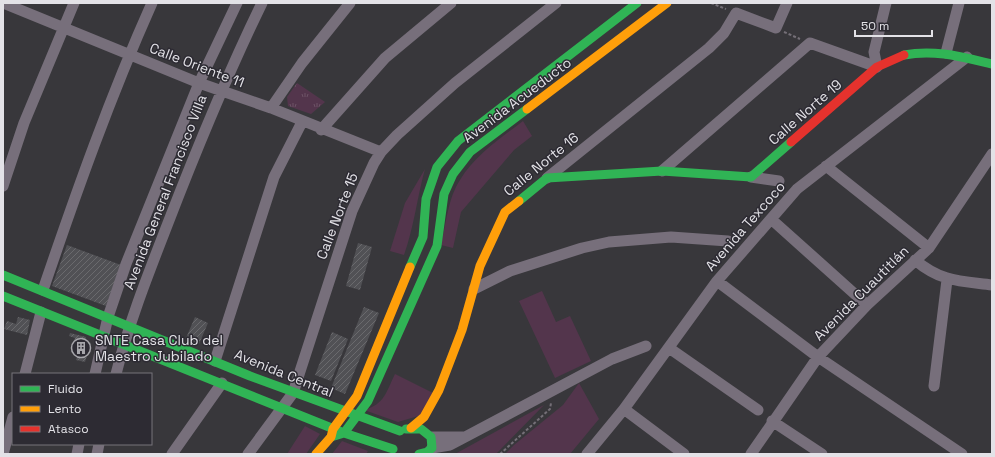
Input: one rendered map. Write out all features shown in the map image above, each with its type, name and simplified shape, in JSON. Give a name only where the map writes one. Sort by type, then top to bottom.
[{"type":"street","points":[[3,186],[24,123],[62,28],[74,3]]},
{"type":"street","points":[[43,290],[89,158],[128,55],[152,3]]},
{"type":"street","name":"Avenida General Francisco Villa","points":[[95,373],[108,317],[126,264],[199,83],[237,3]]},
{"type":"street","name":"Avenida General Francisco Villa","points":[[116,373],[123,344],[179,195],[221,91],[262,3]]},
{"type":"street","points":[[271,108],[302,63],[350,3]]},
{"type":"street","points":[[321,130],[385,58],[451,3]]},
{"type":"street","name":"Calle Norte 15","points":[[248,454],[293,393],[352,211],[381,152],[397,135],[455,83],[556,3]]},
{"type":"street","name":"Avenida Acueducto","points":[[316,454],[357,396],[423,237],[426,199],[437,167],[458,141],[637,3]]},
{"type":"street","name":"Avenida Acueducto","points":[[344,433],[368,401],[437,246],[444,194],[453,174],[470,152],[667,3]]},
{"type":"street","points":[[736,13],[776,28],[787,3]]},
{"type":"street","points":[[877,67],[874,52],[886,3]]},
{"type":"street","points":[[946,53],[959,3]]},
{"type":"street","name":"Calle Oriente 11","points":[[4,4],[199,83],[271,108],[321,130],[381,152]]},
{"type":"street","name":"Calle Norte 16","points":[[411,428],[424,417],[439,390],[462,330],[480,266],[505,212],[709,48],[724,32],[736,13]]},
{"type":"street","points":[[662,171],[810,43],[877,67]]},
{"type":"street","name":"Calle Norte 19","points":[[751,177],[877,67],[906,55],[930,52],[946,53],[992,64]]},
{"type":"street","name":"Avenida Texcoco","points":[[587,454],[624,409],[717,281],[797,190],[966,57]]},
{"type":"street","points":[[214,361],[274,177],[302,122]]},
{"type":"street","name":"Avenida Cuautitlán","points":[[751,454],[818,358],[867,305],[929,248],[992,154]]},
{"type":"street","points":[[826,166],[929,248]]},
{"type":"street","points":[[547,178],[662,171],[751,177],[779,181]]},
{"type":"street","points":[[771,219],[867,305]]},
{"type":"street","points":[[474,289],[510,271],[582,248],[609,242],[671,237],[728,241]]},
{"type":"street","points":[[915,260],[927,271],[947,280],[992,286]]},
{"type":"street","name":"Avenida Central","points":[[3,275],[130,325],[293,393],[355,417],[400,431]]},
{"type":"street","points":[[934,386],[947,280]]},
{"type":"street","points":[[717,281],[818,358],[962,454]]},
{"type":"street","points":[[3,296],[283,407],[332,433],[344,433],[397,452]]},
{"type":"street","points":[[25,373],[41,312]]},
{"type":"street","points":[[397,452],[391,443],[393,438],[400,431],[411,428],[422,428],[428,446],[464,437],[612,359],[646,346]]},
{"type":"street","points":[[669,348],[758,410]]},
{"type":"street","points":[[172,454],[222,383]]},
{"type":"street","name":"Calle Norte 16","points":[[428,446],[433,420],[439,402],[439,390]]},
{"type":"street","points":[[624,409],[684,454]]},
{"type":"street","points":[[3,454],[12,421]]},
{"type":"street","points":[[772,422],[822,454]]},
{"type":"path","points":[[711,3],[736,13]]},
{"type":"path","points":[[776,28],[810,43]]},
{"type":"path","points":[[500,454],[550,409],[553,390]]},
{"type":"green space","points":[[297,83],[325,102],[311,114],[288,106],[287,97]]},
{"type":"green space","points":[[523,121],[532,136],[514,150],[461,212],[453,248],[441,245],[450,203],[460,180],[481,155]]},
{"type":"green space","points":[[425,169],[404,255],[390,251],[405,203]]},
{"type":"green space","points":[[542,291],[556,322],[570,316],[591,361],[555,378],[519,301]]},
{"type":"green space","points":[[395,374],[435,394],[425,414],[398,422],[364,410],[381,401]]},
{"type":"green space","points":[[579,383],[599,419],[570,454],[505,454],[563,405]]},
{"type":"green space","points":[[544,405],[496,454],[455,454]]},
{"type":"green space","points":[[305,426],[320,434],[306,454],[287,454]]},
{"type":"green space","points":[[342,441],[368,451],[366,454],[332,454]]},
{"type":"building","points":[[358,243],[372,247],[360,290],[346,286]]},
{"type":"building","points":[[67,245],[121,265],[106,306],[52,286]]},
{"type":"building","points":[[364,307],[379,313],[345,394],[331,388]]},
{"type":"building","points":[[18,317],[30,320],[27,335],[4,329],[7,321],[16,324]]},
{"type":"building","points":[[195,317],[208,323],[199,344],[186,338]]},
{"type":"building","points":[[332,332],[348,339],[331,381],[315,375]]},
{"type":"building","name":"SNTE Casa Club del Maestro Jubilado","points":[[70,333],[86,337],[85,341],[91,343],[85,362],[76,360],[78,354],[71,352],[75,338],[69,336]]},
{"type":"traffic: fast","points":[[410,267],[423,237],[426,199],[437,167],[458,141],[637,3]]},
{"type":"traffic: fast","points":[[904,55],[915,53],[938,53],[959,56],[992,64]]},
{"type":"traffic: fast","points":[[331,437],[344,433],[368,401],[437,246],[444,194],[453,174],[470,152],[527,109]]},
{"type":"traffic: fast","points":[[519,201],[547,178],[662,171],[751,177],[791,142]]},
{"type":"traffic: fast","points":[[3,275],[250,376],[400,431]]},
{"type":"traffic: fast","points":[[3,296],[344,433],[393,449]]},
{"type":"traffic: fast","points":[[406,429],[421,429],[431,437],[432,448],[427,452],[419,454]]},
{"type":"traffic: slow","points":[[527,109],[667,3]]},
{"type":"traffic: slow","points":[[411,428],[424,417],[439,390],[462,330],[480,266],[505,212],[519,201]]},
{"type":"traffic: slow","points":[[316,454],[331,437],[333,429],[357,396],[410,267]]},
{"type":"traffic: jam","points":[[791,142],[877,67],[904,55]]},
{"type":"place","name":"SNTE Casa Club del Maestro Jubilado","points":[[81,348]]}]
